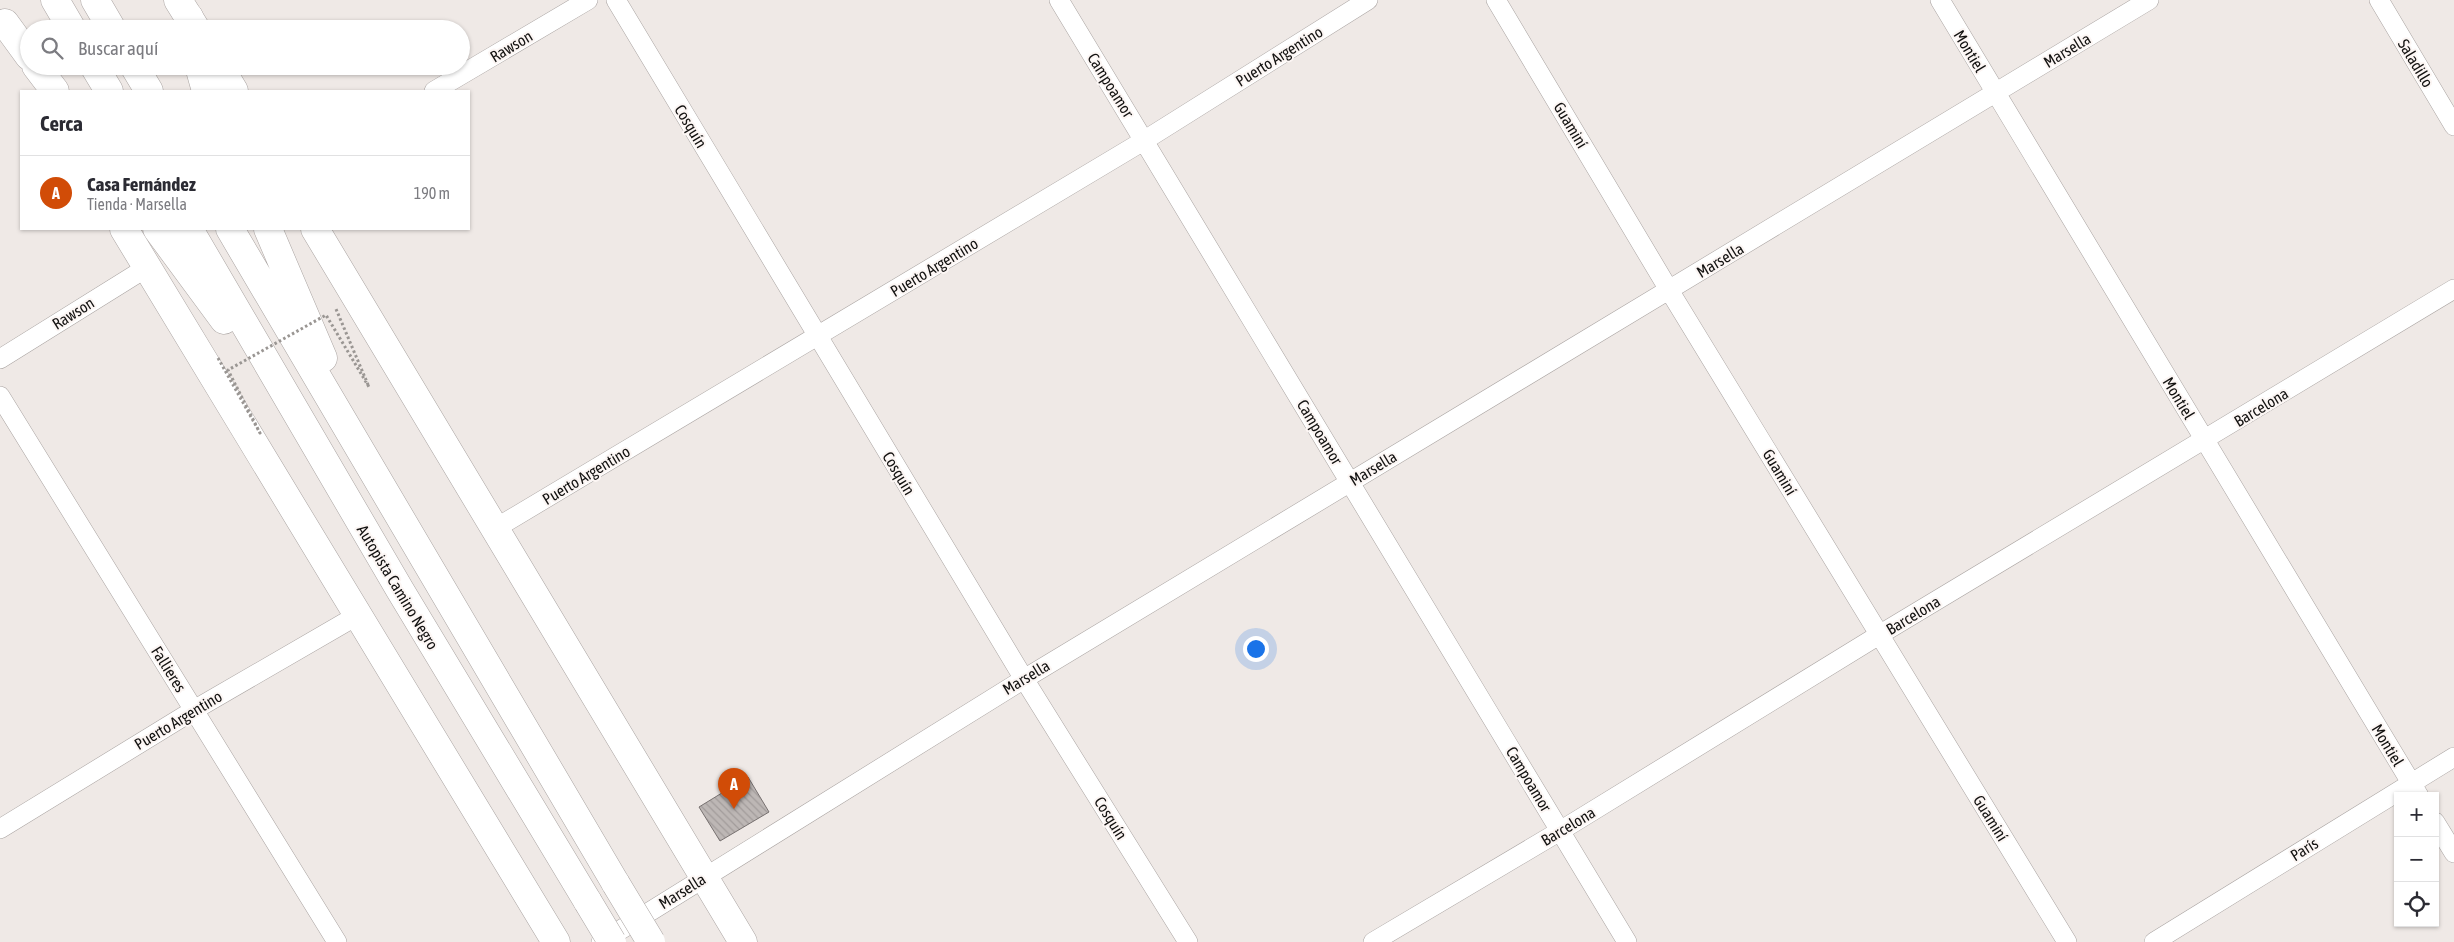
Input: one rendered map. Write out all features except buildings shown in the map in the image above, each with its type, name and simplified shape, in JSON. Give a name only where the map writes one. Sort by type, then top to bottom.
[{"type":"main road","points":[[55,0],[67,20]]},
{"type":"main road","points":[[95,0],[107,20]]},
{"type":"main road","points":[[2,20],[20,44]]},
{"type":"main road","points":[[2,20],[20,51]]},
{"type":"main road","points":[[34,75],[43,90]]},
{"type":"main road","points":[[43,75],[54,90]]},
{"type":"main road","points":[[99,75],[108,90]]},
{"type":"main road","points":[[139,75],[148,90]]},
{"type":"main road","points":[[202,75],[206,90]]},
{"type":"main road","points":[[224,75],[233,90]]},
{"type":"main road","points":[[125,230],[556,942]]},
{"type":"main road","points":[[158,230],[233,333],[343,510],[400,590]]},
{"type":"main road","name":"Autopista Camino Negro","points":[[190,230],[400,590],[612,942]]},
{"type":"main road","points":[[231,230],[651,942]]},
{"type":"main road","points":[[268,230],[369,465]]},
{"type":"main road","points":[[316,230],[744,942]]},
{"type":"street","name":"Rawson","points":[[470,70],[588,0]]},
{"type":"street","name":"Cosquín","points":[[616,0],[1024,679],[1188,942]]},
{"type":"street","name":"Campoamor","points":[[1059,0],[1627,942]]},
{"type":"street","name":"Puerto Argentino","points":[[496,528],[1145,140],[1368,0]]},
{"type":"street","name":"Guaminí","points":[[1496,0],[1669,290],[2067,942]]},
{"type":"street","name":"Montiel","points":[[1940,0],[2415,789]]},
{"type":"street","name":"Marsella","points":[[601,942],[1024,679],[2149,0]]},
{"type":"street","name":"Saladillo","points":[[2379,0],[2454,126]]},
{"type":"street","name":"Rawson","points":[[436,90],[461,75]]},
{"type":"street","name":"Rawson","points":[[0,359],[146,268]]},
{"type":"street","name":"Barcelona","points":[[1373,942],[1560,831],[1879,635],[2205,441],[2454,289]]},
{"type":"street","name":"Fallieres","points":[[0,396],[337,942]]},
{"type":"street","name":"Puerto Argentino","points":[[0,829],[194,710],[358,615]]},
{"type":"street","name":"París","points":[[2154,942],[2415,789],[2454,757]]},
{"type":"street","points":[[2439,829],[2454,853]]},
{"type":"path","points":[[218,358],[260,433],[228,370],[326,315],[369,387],[336,310]]},
{"type":"place","name":"Casa Fernández","points":[[734,809]]}]
